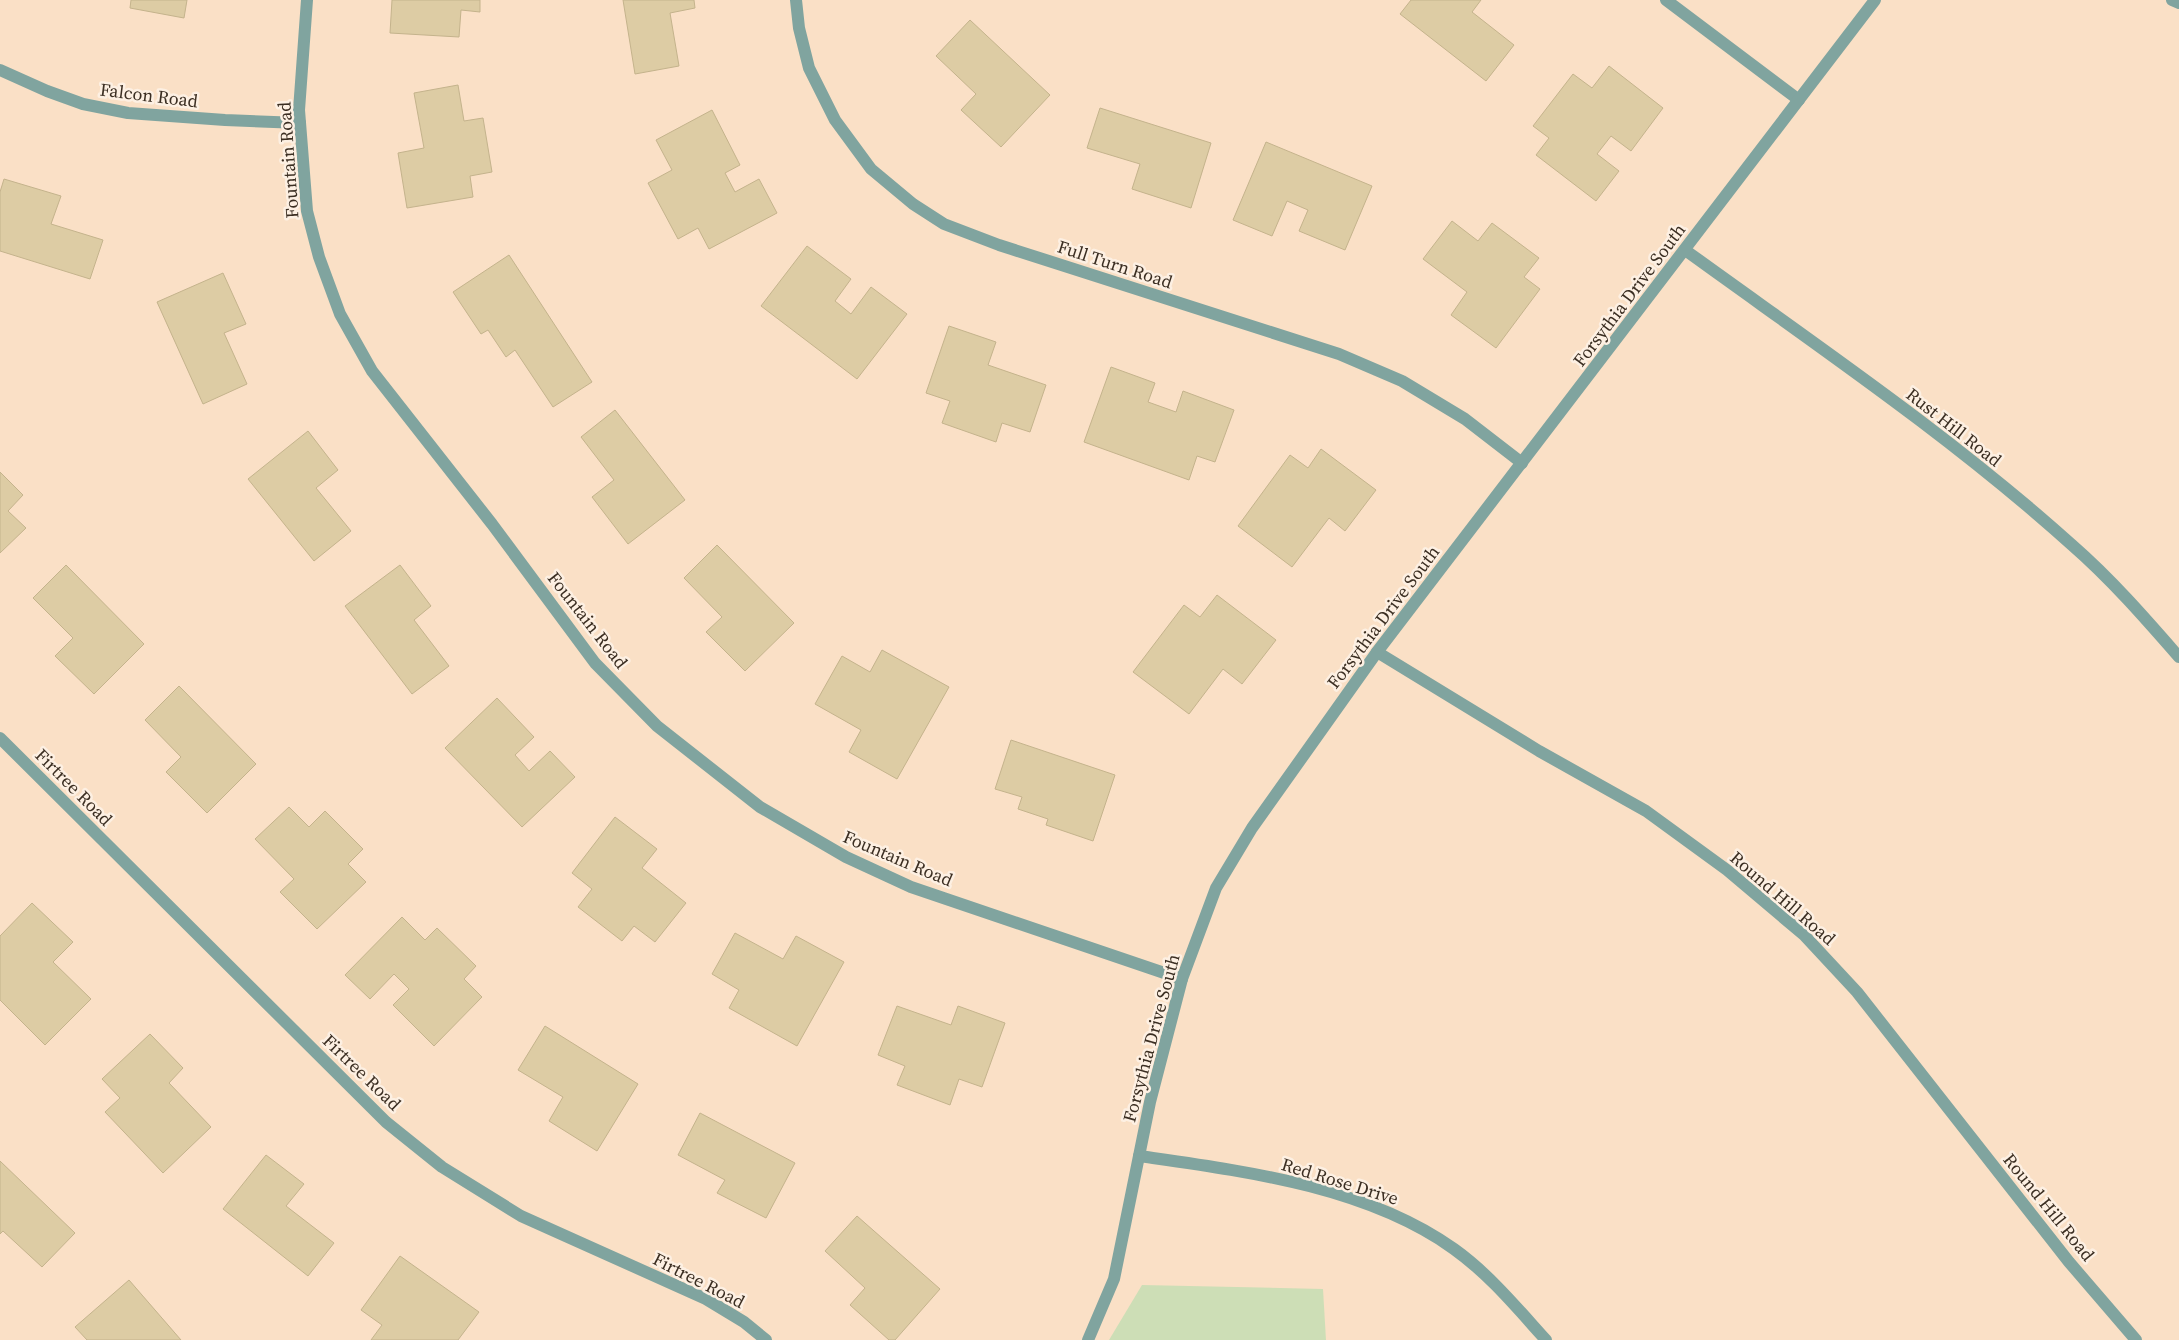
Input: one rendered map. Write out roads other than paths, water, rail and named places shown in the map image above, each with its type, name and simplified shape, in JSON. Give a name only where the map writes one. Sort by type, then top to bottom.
[{"type":"street","name":"Fountain Road","points":[[307,0],[300,123],[307,211],[319,257],[340,314],[372,371],[492,524],[595,662],[656,726],[760,807],[846,857],[911,887],[1182,979]]},
{"type":"street","name":"Full Turn Road","points":[[796,0],[799,28],[809,68],[835,120],[871,169],[913,204],[944,224],[999,245],[1339,354],[1402,381],[1465,419],[1522,463]]},
{"type":"street","points":[[1666,0],[1799,100]]},
{"type":"street","name":"Forsythia Drive South","points":[[1088,1340],[1114,1279],[1150,1102],[1182,979],[1216,888],[1242,845],[1377,652],[1875,0]]},
{"type":"street","points":[[2172,0],[2179,3]]},
{"type":"street","name":"Falcon Road","points":[[0,70],[83,104],[128,113],[300,123]]},
{"type":"street","name":"Rust Hill Road","points":[[1685,250],[1957,448],[2072,545],[2139,610],[2179,656]]},
{"type":"street","name":"Round Hill Road","points":[[1377,652],[1539,751],[1646,812],[1727,870],[1804,935],[1857,992],[2069,1262],[2136,1340]]},
{"type":"street","name":"Firtree Road","points":[[0,738],[386,1122],[442,1167],[521,1216],[706,1299],[744,1322],[766,1340]]},
{"type":"street","name":"Red Rose Drive","points":[[1139,1156],[1246,1171],[1332,1193],[1387,1210],[1453,1249],[1494,1284],[1546,1340]]}]
